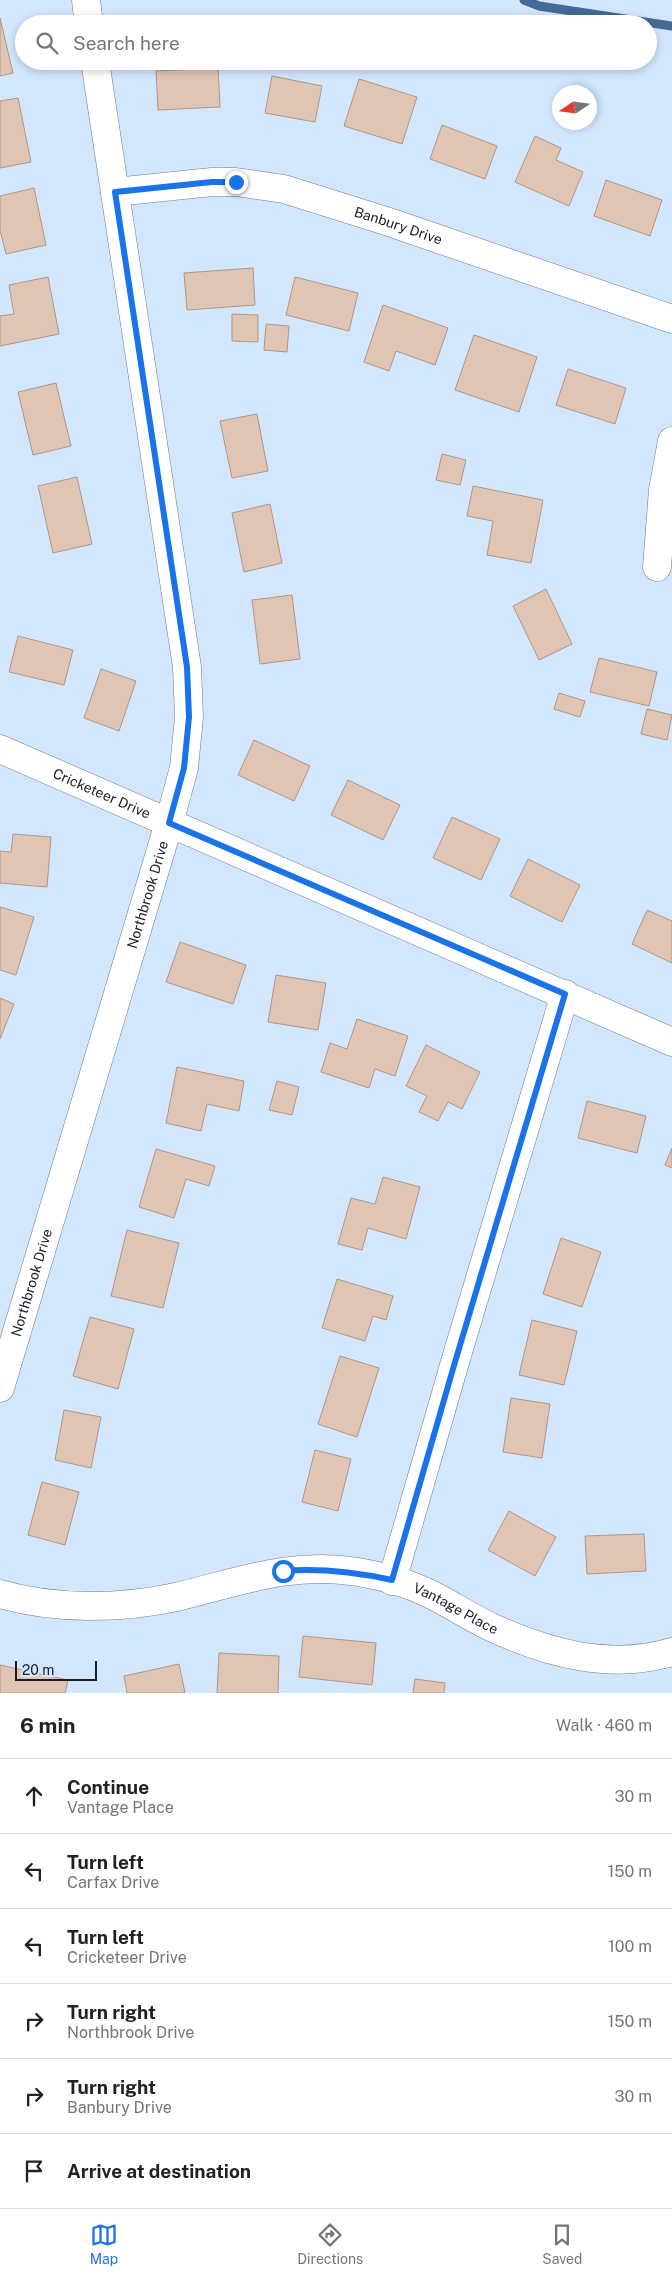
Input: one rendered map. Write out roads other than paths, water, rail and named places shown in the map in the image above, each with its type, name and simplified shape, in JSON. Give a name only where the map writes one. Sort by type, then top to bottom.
[{"type":"street","points":[[86,0],[88,15]]},
{"type":"street","name":"Northbrook Drive","points":[[0,1388],[169,823],[184,768],[189,717],[187,667],[96,70]]},
{"type":"street","name":"Banbury Drive","points":[[115,192],[212,182],[236,182],[284,189],[389,222],[672,319]]},
{"type":"street","points":[[657,567],[663,490],[672,441]]},
{"type":"street","name":"Cricketeer Drive","points":[[0,749],[672,1042]]},
{"type":"street","points":[[392,1580],[565,994]]},
{"type":"street","name":"Vantage Place","points":[[0,1594],[66,1605],[94,1606],[148,1602],[176,1597],[255,1575],[311,1569],[357,1572],[392,1580],[429,1593],[491,1628],[536,1646],[584,1658],[613,1661],[655,1657],[672,1652]]},
{"type":"waterway","points":[[524,0],[539,6],[599,15]]},
{"type":"waterway","points":[[657,24],[672,26]]}]
